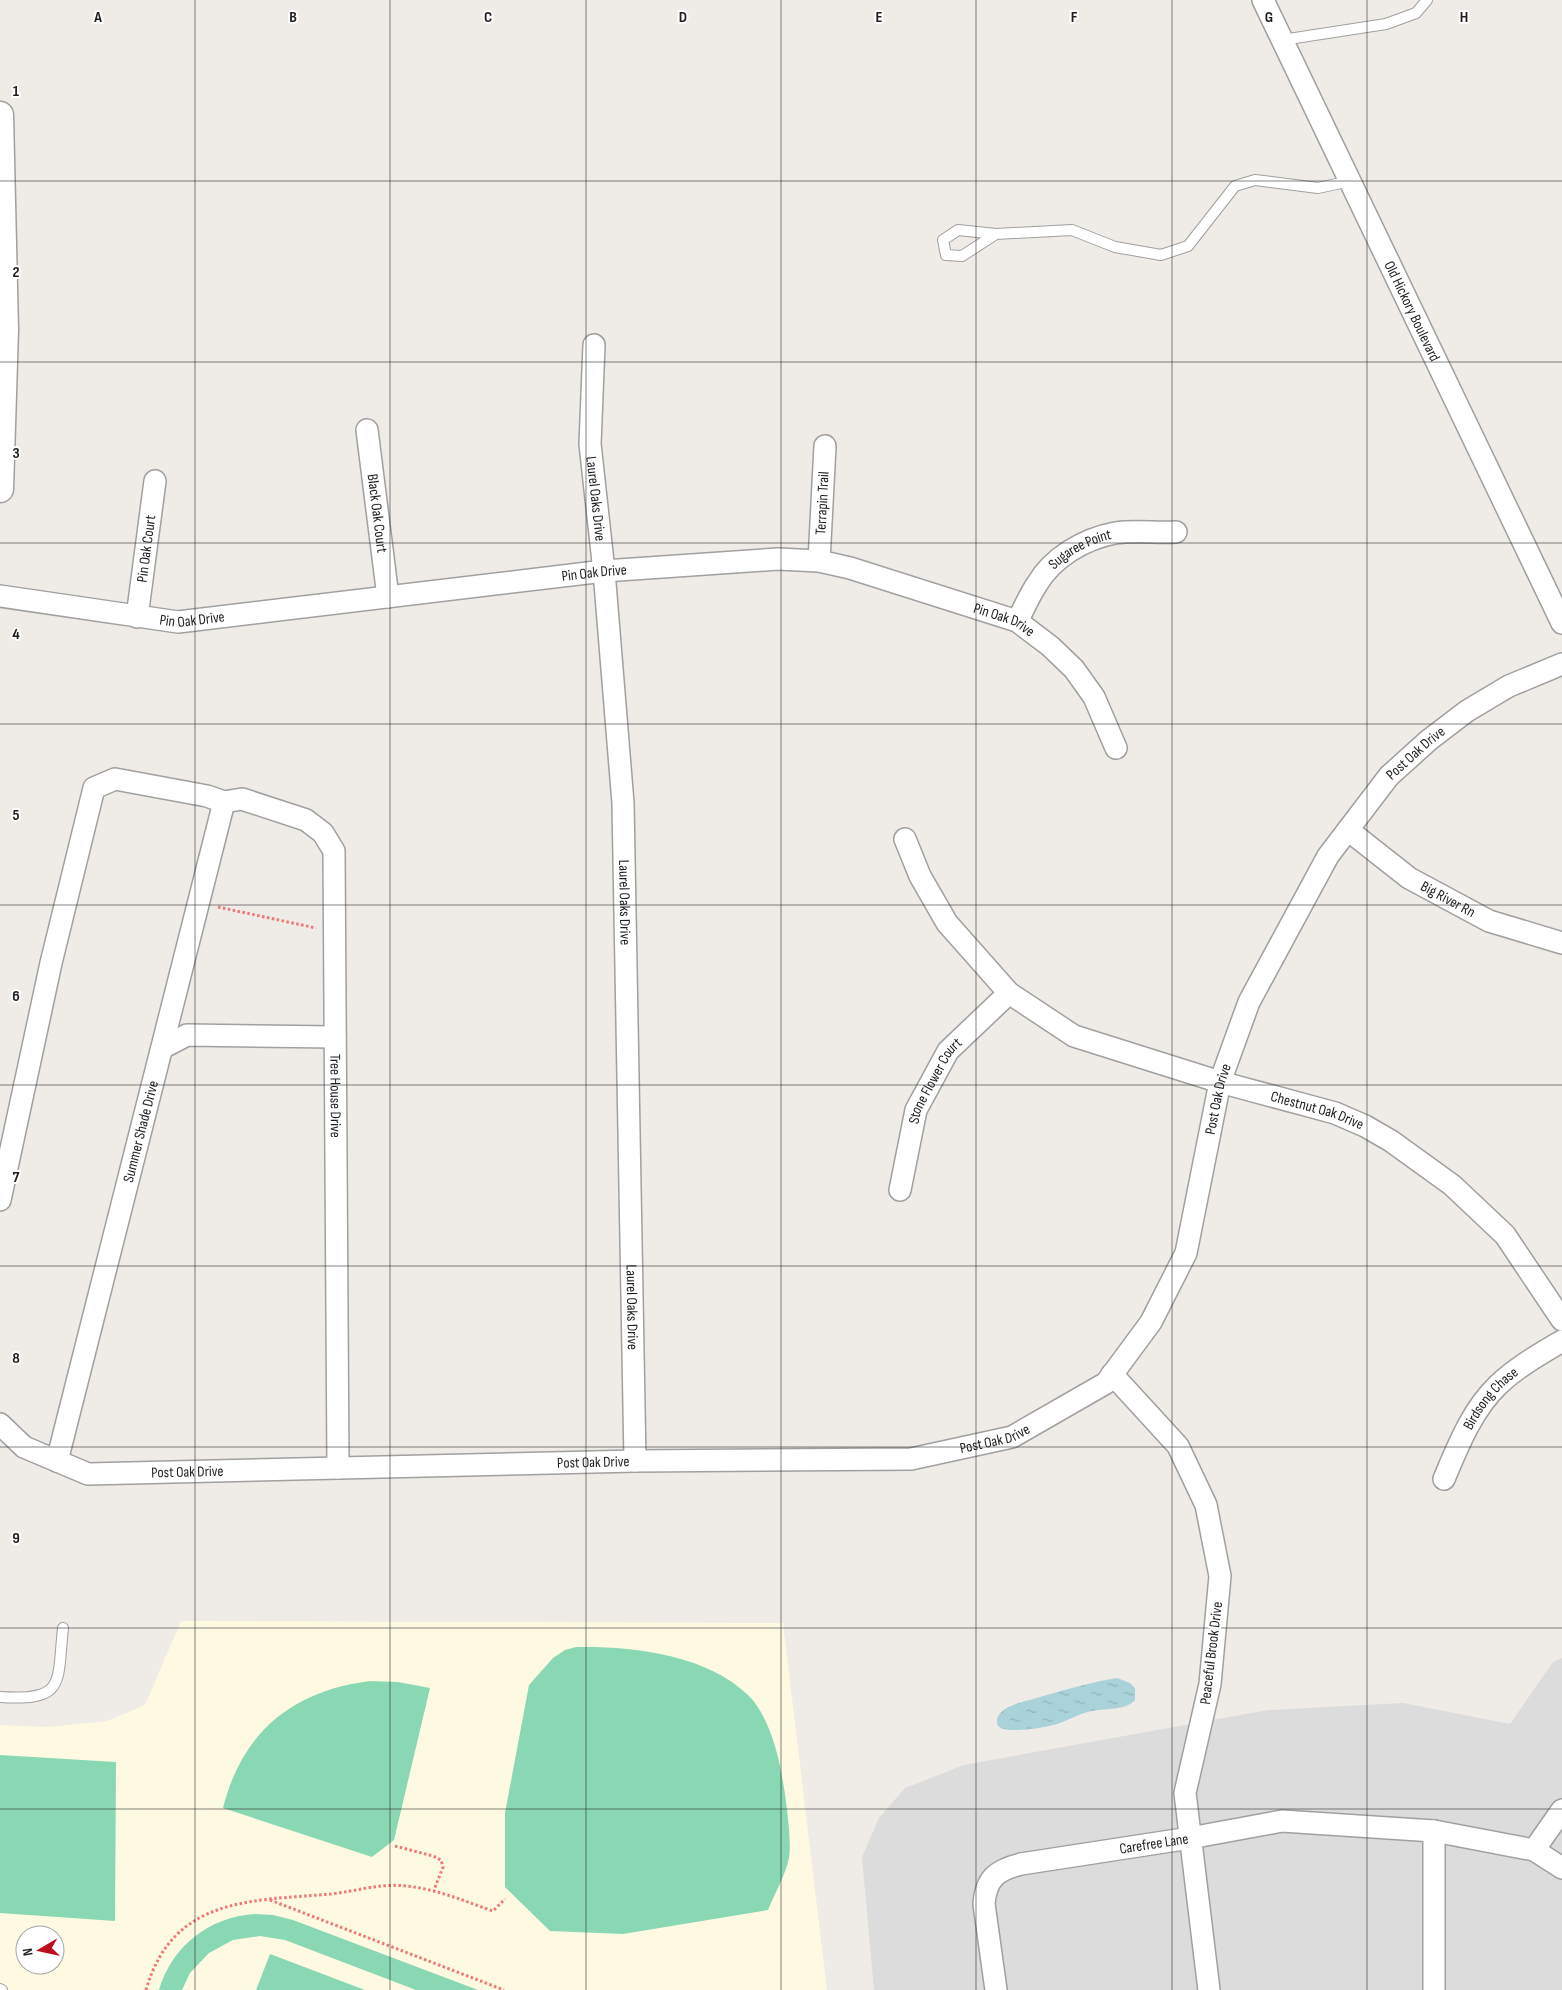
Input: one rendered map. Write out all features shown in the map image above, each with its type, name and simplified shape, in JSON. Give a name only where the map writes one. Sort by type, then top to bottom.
[{"type":"street","name":"Old Hickory Boulevard","points":[[1263,0],[1562,623]]},
{"type":"street","points":[[0,116],[5,330],[0,489]]},
{"type":"street","name":"Laurel Oaks Drive","points":[[594,345],[590,444],[604,571],[623,803],[635,1461]]},
{"type":"street","name":"Black Oak Court","points":[[367,430],[388,597]]},
{"type":"street","name":"Terrapin Trail","points":[[819,561],[825,446]]},
{"type":"street","name":"Pin Oak Court","points":[[138,617],[155,481]]},
{"type":"street","name":"Sugaree Point","points":[[1017,622],[1037,583],[1051,565],[1064,554],[1084,543],[1116,533],[1176,532]]},
{"type":"street","name":"Pin Oak Drive","points":[[0,596],[178,622],[604,571],[769,559],[819,561],[850,568],[1017,622],[1050,646],[1074,669],[1094,697],[1116,748]]},
{"type":"street","name":"Post Oak Drive","points":[[0,1424],[24,1447],[88,1474],[635,1461],[911,1459],[1012,1437],[1106,1383],[1151,1322],[1186,1253],[1220,1082],[1249,1002],[1328,856],[1389,776],[1429,740],[1467,711],[1509,686],[1562,664]]},
{"type":"street","name":"Tree House Drive","points":[[0,1200],[51,963],[94,788],[115,779],[207,796],[224,802],[242,799],[306,820],[323,833],[334,851],[338,1468]]},
{"type":"street","name":"Summer Shade Drive","points":[[57,1461],[224,802]]},
{"type":"street","name":"Big River Rn","points":[[1348,830],[1409,878],[1489,921],[1562,943]]},
{"type":"street","name":"Chestnut Oak Drive","points":[[904,839],[920,876],[947,923],[1009,993],[1074,1036],[1220,1082],[1334,1113],[1365,1126],[1391,1141],[1452,1184],[1505,1235],[1562,1320]]},
{"type":"street","name":"Stone Flower Court","points":[[900,1190],[916,1110],[948,1052],[1009,993]]},
{"type":"street","points":[[162,1048],[187,1035],[335,1037]]},
{"type":"street","name":"Birdsong Chase","points":[[1444,1479],[1463,1434],[1481,1405],[1498,1385],[1519,1367],[1562,1341]]},
{"type":"street","name":"Peaceful Brook Drive","points":[[1112,1374],[1178,1446],[1206,1505],[1220,1576],[1210,1684],[1184,1793],[1209,1990]]},
{"type":"street","points":[[1534,1850],[1562,1810]]},
{"type":"street","name":"Carefree Lane","points":[[996,1990],[984,1904],[987,1888],[995,1874],[1007,1867],[1190,1838],[1282,1821],[1434,1831],[1534,1850],[1562,1868]]},
{"type":"street","points":[[1434,1831],[1434,1990]]},
{"type":"lane","points":[[1282,40],[1386,24],[1416,13],[1427,0]]},
{"type":"lane","points":[[996,234],[962,256],[946,255],[943,240],[958,230],[996,234],[1072,230],[1115,247],[1161,255],[1188,246],[1235,186],[1255,180],[1318,188],[1350,181]]},
{"type":"lane","points":[[0,1697],[37,1697],[49,1692],[57,1682],[63,1628]]},
{"type":"path","points":[[218,907],[321,929]]},
{"type":"path","points":[[395,1846],[433,1856],[440,1860],[443,1868],[434,1890]]},
{"type":"path","points":[[146,1990],[160,1958],[177,1935],[188,1925],[215,1910],[230,1905],[335,1893],[389,1884],[434,1890],[493,1912],[505,1899]]},
{"type":"path","points":[[269,1900],[504,1990]]},
{"type":"shaded area","points":[[181,1621],[783,1623],[827,1990],[0,1990],[0,1725],[48,1727],[107,1721],[145,1705]]},
{"type":"shaded area","points":[[1562,1658],[1562,1990],[874,1990],[862,1857],[879,1818],[905,1788],[964,1765],[1268,1710],[1403,1703],[1510,1724],[1553,1662]]},
{"type":"green space","points":[[576,1647],[620,1648],[644,1651],[690,1662],[711,1670],[731,1681],[755,1703],[767,1724],[779,1760],[786,1799],[789,1832],[789,1858],[768,1910],[623,1934],[550,1931],[505,1887],[505,1813],[529,1685],[553,1658],[565,1650]]},
{"type":"green space","points":[[370,1681],[398,1682],[430,1688],[394,1840],[372,1857],[223,1808],[232,1781],[243,1758],[257,1737],[274,1720],[294,1706],[317,1694],[342,1686]]},
{"type":"green space","points":[[0,1755],[116,1762],[115,1921],[0,1913]]},
{"type":"green space","points":[[255,1914],[273,1915],[293,1920],[478,1990],[416,1990],[285,1940],[260,1936],[233,1940],[209,1953],[190,1973],[182,1990],[159,1990],[173,1960],[183,1947],[195,1937],[222,1921],[238,1916]]},
{"type":"green space","points":[[270,1954],[365,1990],[256,1990]]},
{"type":"water","points":[[1117,1678],[1130,1683],[1135,1688],[1135,1700],[1131,1704],[1088,1712],[1057,1724],[1034,1729],[1005,1730],[1000,1728],[998,1724],[998,1716],[1001,1712],[1015,1704],[1099,1681]]}]
